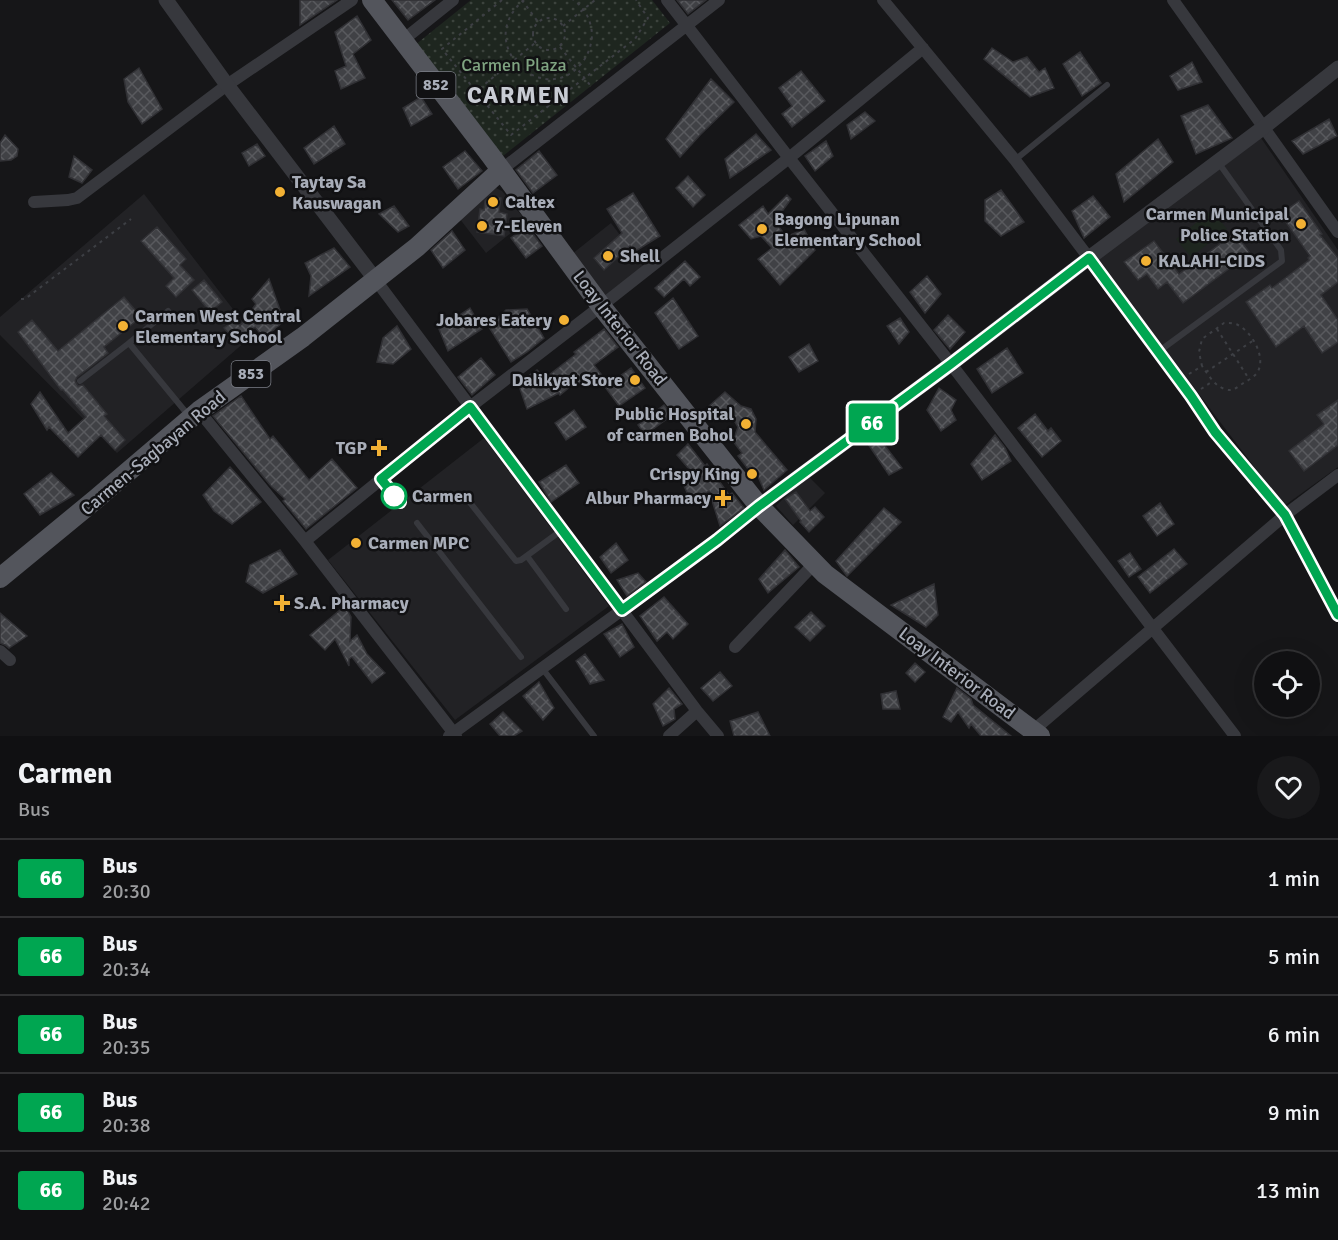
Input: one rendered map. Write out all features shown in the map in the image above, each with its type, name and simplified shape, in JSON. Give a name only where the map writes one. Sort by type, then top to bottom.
[{"type":"main road","name":"Loay Interior Road","points":[[372,0],[601,306],[759,506],[814,564],[844,589],[1033,734]]},
{"type":"main road","name":"Carmen-Sagbayan Road","points":[[0,578],[195,415],[303,337],[417,247],[501,170]]},
{"type":"street","points":[[166,0],[227,85],[718,736]]},
{"type":"street","points":[[34,202],[77,198],[227,85],[352,0]]},
{"type":"street","points":[[403,39],[453,0]]},
{"type":"street","points":[[667,0],[951,364],[1235,736]]},
{"type":"street","points":[[501,170],[719,0]]},
{"type":"street","points":[[883,0],[1014,160],[1191,396],[1215,432],[1285,515],[1338,615]]},
{"type":"street","points":[[1173,0],[1338,232]]},
{"type":"street","points":[[304,541],[470,407],[789,158],[923,48]]},
{"type":"street","points":[[195,415],[304,541],[453,735],[951,364],[1264,127],[1338,68]]},
{"type":"street","points":[[1033,734],[1285,515],[1338,475]]},
{"type":"street","points":[[735,646],[814,564]]},
{"type":"street","points":[[0,651],[9,660]]},
{"type":"street","points":[[669,736],[697,711]]},
{"type":"lane","points":[[1014,160],[1107,85]]},
{"type":"lane","points":[[1158,352],[1282,261],[1281,250],[1218,161]]},
{"type":"lane","points":[[80,381],[168,311]]},
{"type":"lane","points":[[129,343],[195,415]]},
{"type":"lane","points":[[381,479],[400,502]]},
{"type":"lane","points":[[464,495],[516,561],[527,556],[562,530]]},
{"type":"lane","points":[[417,523],[521,657]]},
{"type":"lane","points":[[527,556],[566,609]]},
{"type":"lane","points":[[542,668],[594,736]]},
{"type":"path","points":[[502,0],[442,50],[511,135],[635,39],[648,18],[636,0]]},
{"type":"path","points":[[538,22],[523,0],[513,10],[507,23],[505,36],[514,61],[524,71],[537,77],[551,79],[565,76],[577,69],[586,58],[592,44],[592,28],[587,14],[573,0]]},
{"type":"path","points":[[563,26],[595,0]]},
{"type":"path","points":[[549,18],[560,22],[565,31],[560,47],[550,51],[544,50],[535,43],[532,34],[538,22],[549,18]]},
{"type":"path","points":[[454,109],[535,43]]},
{"type":"path","points":[[560,47],[598,94]]},
{"type":"path","points":[[21,299],[131,219]]},
{"type":"path","points":[[1224,323],[1234,324],[1255,340],[1260,363],[1256,375],[1234,390],[1226,390],[1213,381],[1202,366],[1199,352],[1202,339],[1216,328],[1224,323]]},
{"type":"path","points":[[1216,328],[1249,380]]},
{"type":"path","points":[[1206,372],[1255,340]]},
{"type":"path","points":[[1179,380],[1202,366]]},
{"type":"path","points":[[1191,396],[1213,381]]},
{"type":"shaded area","points":[[1261,138],[1338,250],[1338,467],[1284,506],[1097,260]]},
{"type":"shaded area","points":[[496,188],[502,191],[526,221],[486,253],[456,214]]},
{"type":"shaded area","name":"Carmen West Central Elementary School","points":[[144,194],[253,335],[117,453],[0,335],[0,317]]},
{"type":"shaded area","points":[[611,223],[644,267],[605,297],[572,254]]},
{"type":"shaded area","points":[[484,438],[609,606],[455,720],[328,560]]},
{"type":"shaded area","points":[[807,475],[825,493],[793,525],[776,506]]},
{"type":"green space","name":"Carmen Plaza","points":[[471,0],[652,0],[670,23],[503,156],[415,45]]},
{"type":"green space","points":[[1212,210],[1227,229],[1191,257],[1176,239]]},
{"type":"building","points":[[300,0],[337,0],[300,25]]},
{"type":"building","points":[[392,0],[435,0],[408,20]]},
{"type":"building","points":[[677,0],[706,0],[688,14]]},
{"type":"building","points":[[357,16],[371,40],[353,54],[365,78],[341,89],[335,71],[346,66],[335,32]]},
{"type":"building","points":[[992,48],[1013,62],[1027,57],[1039,72],[1045,68],[1054,88],[1030,97],[984,59]]},
{"type":"building","points":[[1080,52],[1101,83],[1082,96],[1063,64]]},
{"type":"building","points":[[1192,62],[1202,82],[1178,90],[1170,76]]},
{"type":"building","points":[[139,68],[162,109],[142,124],[128,102],[124,79]]},
{"type":"building","points":[[801,71],[825,101],[792,127],[782,114],[792,106],[779,88]]},
{"type":"building","points":[[711,79],[734,102],[680,157],[666,139]]},
{"type":"building","points":[[421,97],[432,114],[411,126],[403,108]]},
{"type":"building","points":[[1208,105],[1232,138],[1196,154],[1181,116]]},
{"type":"building","points":[[865,112],[875,121],[851,139],[847,125]]},
{"type":"building","points":[[1329,119],[1337,136],[1303,154],[1292,141]]},
{"type":"building","points":[[334,126],[345,144],[314,164],[304,148]]},
{"type":"building","points":[[756,134],[771,150],[730,178],[725,159]]},
{"type":"building","points":[[5,135],[18,149],[17,156],[11,160],[0,161],[0,143]]},
{"type":"building","points":[[1158,139],[1173,162],[1124,202],[1116,174]]},
{"type":"building","points":[[826,141],[833,156],[815,171],[805,156]]},
{"type":"building","points":[[257,144],[265,156],[249,166],[242,153]]},
{"type":"building","points":[[465,151],[482,171],[458,189],[443,167]]},
{"type":"building","points":[[539,151],[557,175],[533,193],[516,170]]},
{"type":"building","points":[[74,156],[92,170],[82,183],[69,177]]},
{"type":"building","points":[[688,176],[705,195],[693,207],[676,188]]},
{"type":"building","points":[[1001,190],[1024,222],[1001,236],[985,221],[985,200]]},
{"type":"building","points":[[633,193],[660,236],[634,252],[630,246],[604,270],[594,258],[622,233],[607,209]]},
{"type":"building","points":[[787,195],[791,199],[775,221],[786,237],[804,229],[815,250],[780,285],[758,259],[772,248],[761,236],[751,239],[739,225],[763,206],[768,214]]},
{"type":"building","points":[[490,196],[501,198],[499,212],[507,214],[504,236],[477,232],[480,209],[484,210],[485,201]]},
{"type":"building","points":[[1093,196],[1110,217],[1084,238],[1072,211]]},
{"type":"building","points":[[1299,201],[1322,234],[1320,235],[1338,258],[1338,282],[1321,295],[1338,320],[1338,342],[1322,353],[1304,326],[1276,347],[1246,302],[1270,285],[1272,288],[1309,260],[1310,256],[1280,214]]},
{"type":"building","points":[[394,206],[409,226],[398,232],[379,214]]},
{"type":"building","points":[[527,226],[542,246],[526,258],[511,238]]},
{"type":"building","points":[[157,227],[186,259],[180,265],[194,280],[176,297],[166,286],[174,278],[141,241]]},
{"type":"building","points":[[452,231],[465,250],[443,268],[431,250]]},
{"type":"building","points":[[1235,233],[1250,253],[1183,303],[1167,282],[1158,289],[1147,274],[1138,280],[1124,262],[1154,241],[1179,274]]},
{"type":"building","points":[[334,248],[350,267],[309,296],[311,276],[305,263]]},
{"type":"building","points":[[685,261],[700,277],[690,286],[684,279],[664,297],[655,288]]},
{"type":"building","points":[[927,276],[941,294],[925,313],[910,292]]},
{"type":"building","points":[[269,279],[284,321],[264,338],[255,327],[236,343],[224,328],[235,320],[240,326],[256,304],[252,299]]},
{"type":"building","points":[[204,280],[222,302],[210,312],[192,290]]},
{"type":"building","points":[[124,297],[141,317],[104,347],[108,353],[75,381],[78,386],[83,385],[107,414],[104,416],[125,440],[115,450],[101,435],[78,457],[49,427],[47,430],[31,404],[40,392],[68,433],[86,417],[61,390],[18,332],[32,320],[58,351]]},
{"type":"building","points":[[673,298],[698,336],[679,349],[655,313]]},
{"type":"building","points":[[470,308],[482,329],[448,351],[439,329]]},
{"type":"building","points":[[527,309],[544,338],[511,362],[489,327],[506,310]]},
{"type":"building","points":[[948,315],[965,332],[950,349],[934,330]]},
{"type":"building","points":[[900,318],[909,332],[899,344],[887,326]]},
{"type":"building","points":[[397,326],[411,349],[393,364],[377,362],[383,338]]},
{"type":"building","points":[[604,329],[618,347],[594,365],[604,378],[595,384],[594,382],[579,385],[577,381],[560,395],[559,393],[527,409],[518,383],[537,370],[545,378]]},
{"type":"building","points":[[809,344],[818,361],[799,372],[789,357]]},
{"type":"building","points":[[1007,348],[1023,373],[992,393],[977,369]]},
{"type":"building","points":[[481,358],[495,375],[472,395],[458,377]]},
{"type":"building","points":[[631,368],[645,388],[619,406],[605,387]]},
{"type":"building","points":[[939,388],[956,400],[951,410],[956,420],[941,431],[927,410]]},
{"type":"building","points":[[725,392],[741,406],[751,409],[756,419],[755,432],[787,470],[764,490],[755,470],[751,473],[738,456],[742,453],[733,441],[738,427],[731,415],[714,421],[707,408]]},
{"type":"building","points":[[241,396],[270,439],[273,436],[309,480],[332,459],[357,488],[306,529],[283,501],[285,499],[271,486],[213,416]]},
{"type":"building","points":[[1338,400],[1338,445],[1304,471],[1289,451],[1324,424],[1317,415]]},
{"type":"building","points":[[664,405],[672,415],[645,435],[638,425]]},
{"type":"building","points":[[574,410],[586,427],[566,440],[555,423]]},
{"type":"building","points":[[1035,414],[1048,431],[1051,428],[1061,441],[1042,457],[1018,428]]},
{"type":"building","points":[[876,434],[902,468],[889,475],[868,444]]},
{"type":"building","points":[[995,435],[1011,461],[982,480],[971,464]]},
{"type":"building","points":[[688,444],[705,466],[707,464],[729,495],[732,493],[744,508],[720,526],[709,491],[692,503],[684,486],[695,476],[677,455]]},
{"type":"building","points":[[566,465],[579,483],[551,502],[539,482]]},
{"type":"building","points":[[230,467],[261,502],[232,524],[214,511],[203,495]]},
{"type":"building","points":[[51,473],[74,495],[40,515],[24,494]]},
{"type":"building","points":[[796,492],[810,511],[815,507],[824,517],[809,532],[785,499]]},
{"type":"building","points":[[1160,503],[1174,524],[1157,536],[1143,516]]},
{"type":"building","points":[[884,508],[901,522],[847,576],[836,561]]},
{"type":"building","points":[[616,543],[628,560],[611,573],[600,557]]},
{"type":"building","points":[[1174,549],[1187,564],[1150,593],[1138,577]]},
{"type":"building","points":[[280,550],[297,574],[263,593],[246,582],[250,565]]},
{"type":"building","points":[[785,550],[799,567],[768,593],[759,579]]},
{"type":"building","points":[[1130,553],[1141,569],[1129,577],[1118,561]]},
{"type":"building","points":[[638,573],[646,582],[627,596],[617,580]]},
{"type":"building","points":[[934,584],[938,615],[926,627],[891,605]]},
{"type":"building","points":[[664,597],[688,624],[673,639],[667,632],[657,641],[640,616]]},
{"type":"building","points":[[345,606],[351,617],[350,641],[357,635],[367,654],[385,673],[372,683],[352,657],[349,659],[349,666],[335,639],[325,650],[310,635]]},
{"type":"building","points":[[811,612],[825,626],[810,641],[795,627]]},
{"type":"building","points":[[0,613],[27,636],[9,648],[0,643]]},
{"type":"building","points":[[622,624],[634,647],[620,657],[604,634]]},
{"type":"building","points":[[585,654],[604,680],[590,684],[576,661]]},
{"type":"building","points":[[915,663],[925,672],[915,682],[906,673]]},
{"type":"building","points":[[720,672],[732,686],[713,701],[701,688]]},
{"type":"building","points":[[539,682],[554,708],[543,720],[523,696]]},
{"type":"building","points":[[669,688],[682,704],[674,709],[675,719],[663,726],[653,704]]},
{"type":"building","points":[[957,688],[971,699],[973,705],[1011,736],[981,736],[971,724],[969,728],[958,712],[951,722],[943,717]]},
{"type":"building","points":[[896,691],[900,709],[883,709],[881,694]]},
{"type":"building","points":[[503,712],[522,731],[514,736],[500,736],[490,724]]},
{"type":"building","points":[[758,712],[770,736],[734,736],[730,721]]},
{"type":"bus line","name":"66","points":[[400,502],[381,479],[470,407],[622,610],[1089,258],[1215,432],[1285,515],[1338,615]]},
{"type":"place","name":"Taytay Sa Kauswagan","points":[[280,192]]},
{"type":"place","name":"Caltex","points":[[493,202]]},
{"type":"place","name":"Carmen Municipal Police Station","points":[[1301,224]]},
{"type":"place","name":"7-Eleven","points":[[482,226]]},
{"type":"place","name":"Bagong Lipunan Elementary School","points":[[762,229]]},
{"type":"place","name":"Shell","points":[[608,256]]},
{"type":"place","name":"KALAHI-CIDS","points":[[1146,261]]},
{"type":"place","name":"Jobares Eatery","points":[[564,320]]},
{"type":"place","name":"Carmen West Central Elementary School","points":[[123,326]]},
{"type":"place","name":"Dalikyat Store","points":[[635,380]]},
{"type":"place","name":"Public Hospital of carmen Bohol","points":[[746,424]]},
{"type":"place","name":"TGP","points":[[379,448]]},
{"type":"place","name":"Crispy King","points":[[752,474]]},
{"type":"place","name":"Carmen","points":[[394,496]]},
{"type":"place","name":"Albur Pharmacy","points":[[723,498]]},
{"type":"place","name":"Carmen MPC","points":[[356,543]]},
{"type":"place","name":"S.A. Pharmacy","points":[[282,603]]},
{"type":"district","name":"CARMEN","points":[[519,95]]}]
